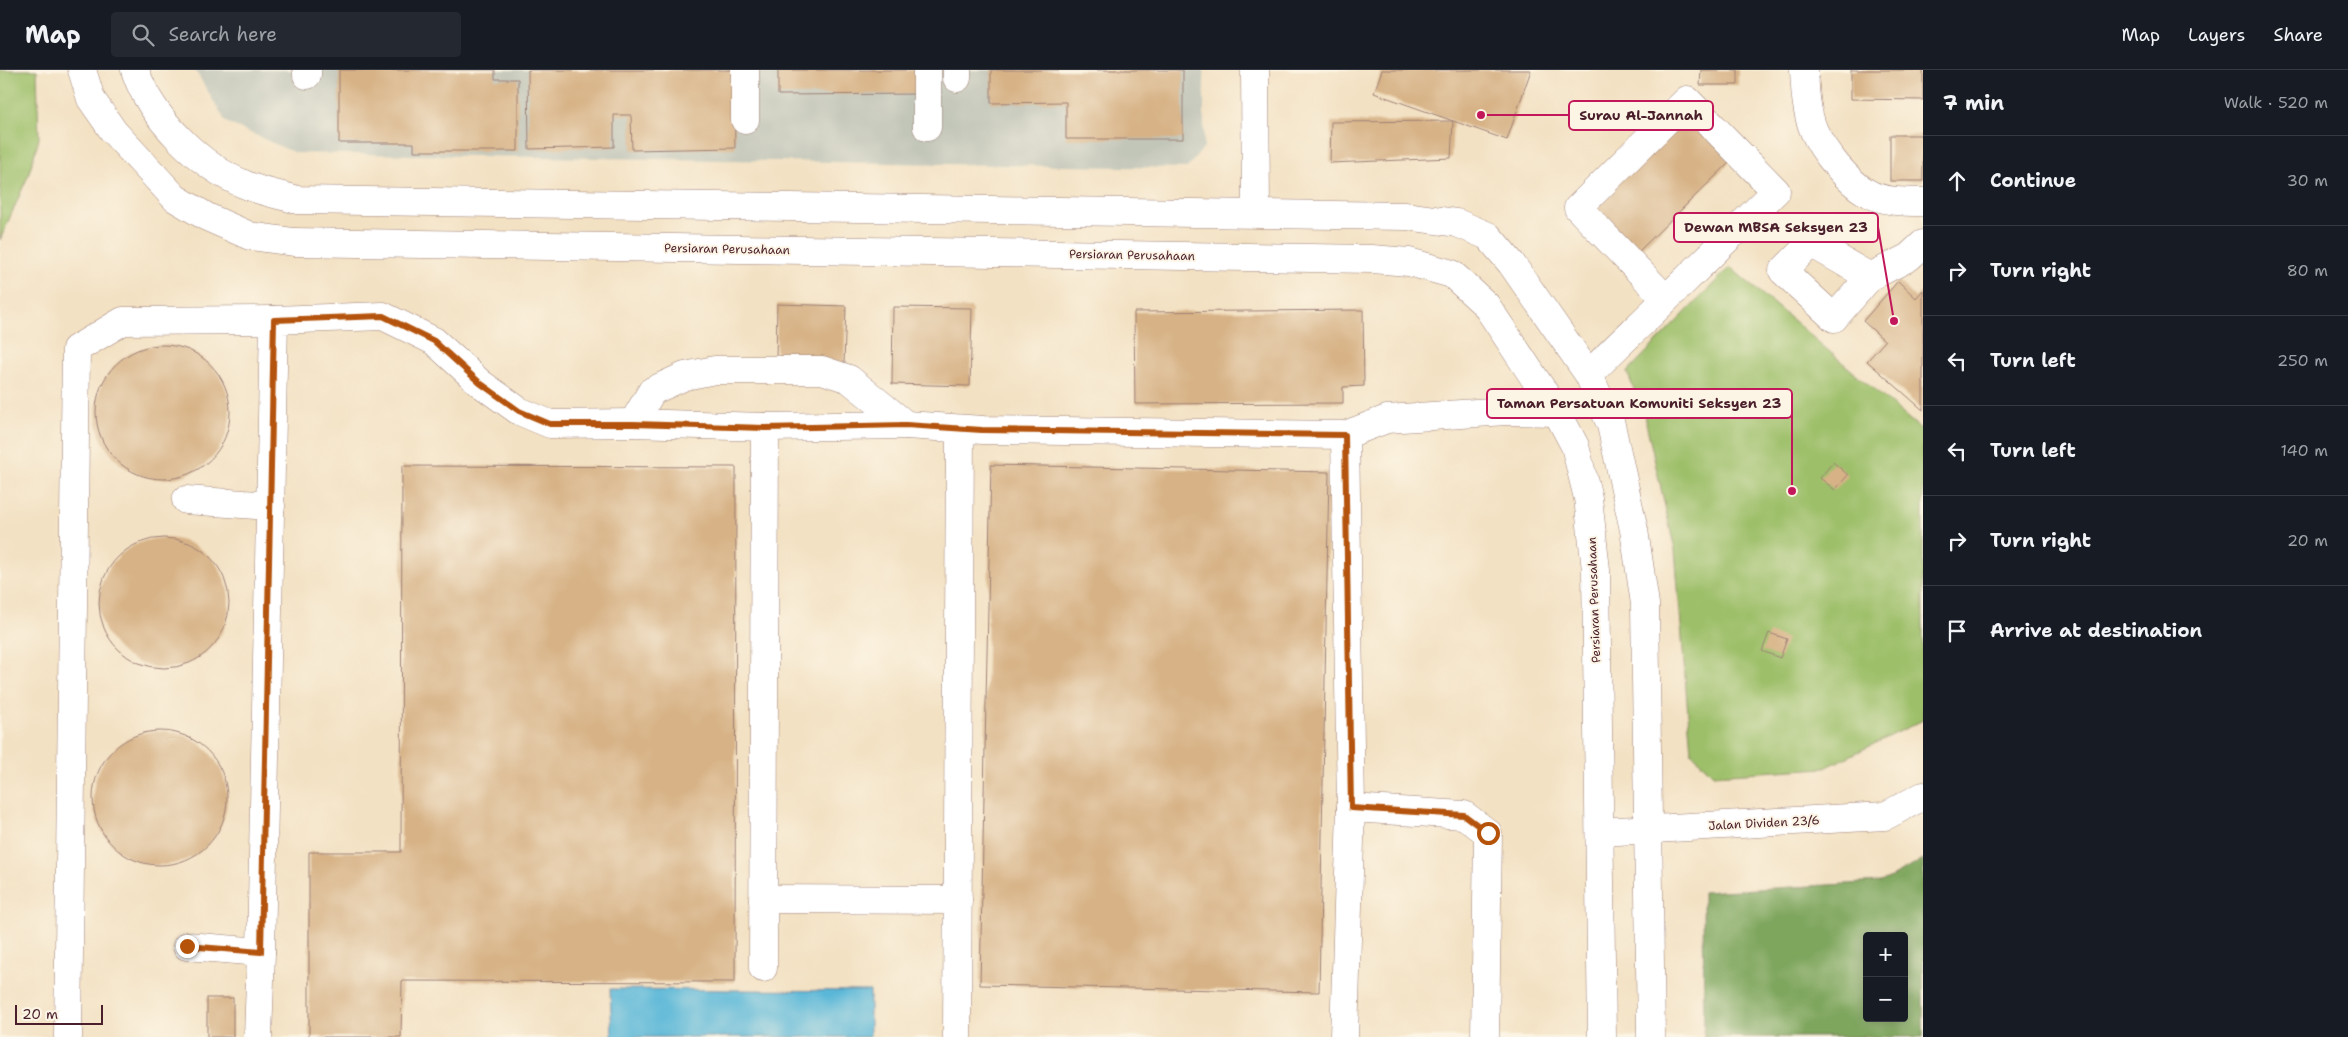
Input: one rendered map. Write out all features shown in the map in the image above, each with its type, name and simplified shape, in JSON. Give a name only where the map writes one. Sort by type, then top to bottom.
[{"type":"main road","name":"Persiaran Perusahaan","points":[[82,70],[91,99],[114,132],[175,198],[207,217],[250,236],[294,242],[1409,262],[1452,274],[1486,305],[1557,412],[1575,446],[1588,498],[1596,570],[1602,1037]]},
{"type":"main road","points":[[135,70],[140,84],[165,123],[202,160],[246,185],[298,200],[1406,216],[1457,223],[1488,236],[1511,263],[1589,375],[1611,425],[1634,530],[1645,604],[1650,1037]]},
{"type":"main road","points":[[745,70],[745,120]]},
{"type":"main road","points":[[927,70],[927,127]]},
{"type":"main road","points":[[1255,70],[1256,213]]},
{"type":"main road","points":[[1804,70],[1804,90],[1814,131],[1839,168],[1867,193],[1897,202],[1923,202]]},
{"type":"main road","points":[[1589,375],[1776,191],[1687,100],[1578,208],[1666,299]]},
{"type":"main road","points":[[1870,277],[1909,257],[1923,244]]},
{"type":"main road","points":[[68,1037],[76,349],[123,321],[274,320],[383,316],[434,341],[480,383],[519,411],[550,424],[633,424],[765,428],[906,425],[960,430],[1345,435],[1387,419],[1506,411],[1557,412]]},
{"type":"main road","points":[[258,1037],[274,320]]},
{"type":"main road","points":[[633,424],[652,391],[685,376],[715,370],[822,370],[849,378],[906,425]]},
{"type":"main road","points":[[762,968],[765,428]]},
{"type":"main road","points":[[957,1037],[960,430]]},
{"type":"main road","points":[[1344,1037],[1351,808],[1345,435]]},
{"type":"main road","points":[[186,500],[271,506]]},
{"type":"main road","name":"Jalan Dividen 23/6","points":[[1600,832],[1886,816],[1923,796]]},
{"type":"main road","points":[[1351,808],[1464,815],[1488,833],[1485,1037]]},
{"type":"main road","points":[[763,898],[958,900]]},
{"type":"main road","points":[[187,946],[261,952]]},
{"type":"shaded area","points":[[195,70],[1204,70],[1204,147],[1187,168],[295,153],[226,122]]},
{"type":"green space","points":[[0,70],[37,70],[39,139],[28,176],[0,240]]},
{"type":"green space","points":[[1730,267],[1923,431],[1923,720],[1825,768],[1713,775],[1691,752],[1675,550],[1644,414],[1627,372]]},
{"type":"green space","points":[[1923,860],[1923,1037],[1704,1037],[1703,892],[1881,882]]},
{"type":"water","points":[[610,989],[870,991],[870,1037],[612,1037]]},
{"type":"building","points":[[339,70],[495,70],[495,79],[518,79],[518,151],[414,151],[414,143],[339,143]]},
{"type":"building","points":[[528,70],[739,70],[734,72],[735,148],[632,150],[631,115],[614,115],[614,147],[529,149]]},
{"type":"building","points":[[778,70],[921,70],[921,94],[778,95]]},
{"type":"building","points":[[991,70],[1183,70],[1183,139],[1066,139],[1066,102],[991,103]]},
{"type":"building","points":[[1382,70],[1531,70],[1507,140],[1374,93]]},
{"type":"building","points":[[1701,70],[1738,70],[1738,85],[1700,85]]},
{"type":"building","points":[[1851,70],[1923,70],[1923,100],[1851,99]]},
{"type":"building","points":[[1687,112],[1732,160],[1638,252],[1592,205]]},
{"type":"building","points":[[1453,121],[1451,158],[1330,163],[1331,122]]},
{"type":"building","points":[[1890,135],[1923,135],[1923,181],[1890,181]]},
{"type":"building","points":[[1898,281],[1916,298],[1923,290],[1923,410],[1867,361],[1885,341],[1863,321]]},
{"type":"building","points":[[777,304],[846,306],[844,364],[776,362]]},
{"type":"building","points":[[893,307],[972,308],[970,386],[892,384]]},
{"type":"building","points":[[1363,310],[1364,386],[1343,387],[1343,403],[1135,404],[1134,312]]},
{"type":"building","points":[[163,345],[189,350],[210,365],[225,386],[230,412],[225,438],[210,459],[189,474],[163,479],[137,474],[116,459],[101,438],[96,412],[101,386],[116,365],[137,350]]},
{"type":"building","points":[[1833,462],[1848,475],[1835,490],[1820,478]]},
{"type":"building","points":[[991,465],[1329,472],[1319,992],[980,985]]},
{"type":"building","points":[[402,466],[736,467],[735,982],[402,981],[401,1037],[309,1037],[309,852],[401,852]]},
{"type":"building","points":[[164,538],[177,539],[189,543],[210,557],[224,578],[228,590],[228,616],[224,628],[210,649],[189,663],[177,667],[164,668],[151,667],[139,663],[118,649],[104,628],[100,616],[99,603],[100,590],[104,578],[118,557],[139,543],[151,539]]},
{"type":"building","points":[[1769,633],[1787,639],[1780,658],[1762,651]]},
{"type":"building","points":[[160,731],[186,736],[197,742],[207,751],[216,761],[222,772],[227,798],[222,824],[216,835],[207,845],[197,854],[186,860],[160,865],[134,860],[123,854],[113,845],[104,835],[98,824],[93,798],[98,772],[104,761],[113,751],[123,742],[134,736]]},
{"type":"building","points":[[207,998],[233,998],[233,1037],[207,1037]]},
{"type":"place","name":"Surau Al-Jannah","points":[[1481,115]]},
{"type":"place","name":"Dewan MBSA Seksyen 23","points":[[1894,321]]},
{"type":"place","name":"Taman Persatuan Komuniti Seksyen 23","points":[[1792,491]]},
{"type":"route","points":[[187,946],[261,952],[274,320],[383,316],[434,341],[480,383],[519,411],[550,424],[633,424],[765,428],[906,425],[960,430],[1345,435],[1351,808],[1464,815],[1488,833]]}]
